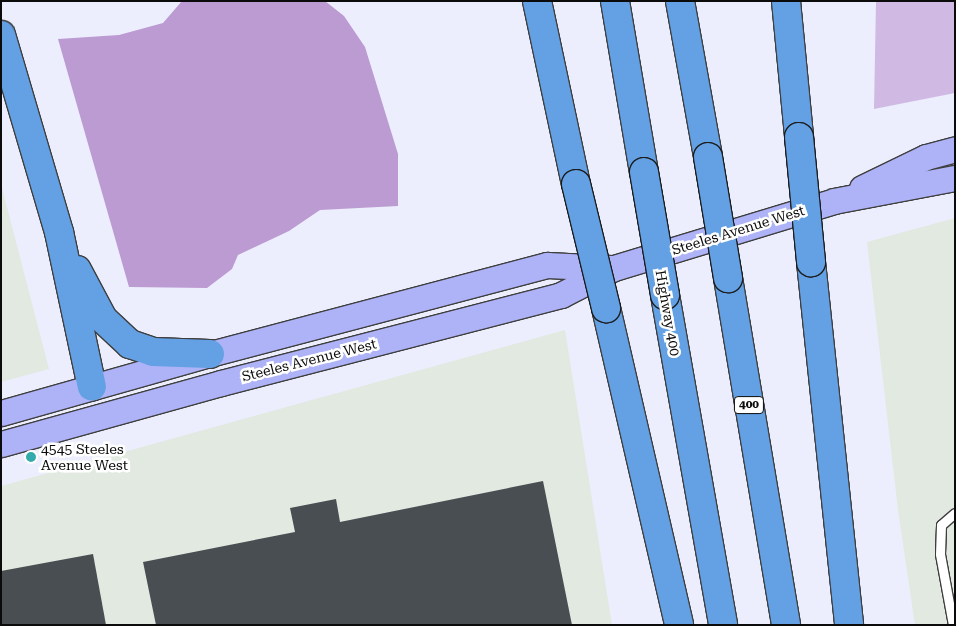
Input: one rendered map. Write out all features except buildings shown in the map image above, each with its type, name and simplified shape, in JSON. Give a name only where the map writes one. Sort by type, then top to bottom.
[{"type":"highway","points":[[537,1],[576,184],[678,625]]},
{"type":"highway","name":"Highway 400","points":[[615,1],[723,625]]},
{"type":"highway","name":"400","points":[[680,1],[786,625]]},
{"type":"highway","points":[[786,1],[849,625]]},
{"type":"highway","points":[[1,35],[59,232],[92,388]]},
{"type":"highway","points":[[59,232],[103,319],[130,344],[153,352],[210,354]]},
{"type":"main road","name":"Steeles Avenue West","points":[[834,201],[926,158],[955,149]]},
{"type":"main road","name":"Steeles Avenue West","points":[[1,444],[561,295],[614,268],[834,201],[955,178]]},
{"type":"main road","name":"Steeles Avenue West","points":[[1,413],[210,354],[547,265],[614,268]]},
{"type":"main road","points":[[92,388],[97,417]]},
{"type":"lane","points":[[953,625],[940,554],[941,525],[955,513]]},
{"type":"shaded area","points":[[182,1],[325,1],[344,16],[365,47],[398,154],[398,206],[320,210],[289,231],[238,255],[232,269],[207,288],[129,287],[58,39],[119,35],[163,23]]},
{"type":"shaded area","points":[[876,1],[955,1],[955,93],[874,109]]},
{"type":"shaded area","points":[[1,184],[49,369],[1,382]]},
{"type":"shaded area","points":[[955,218],[955,625],[915,625],[898,510],[867,242]]},
{"type":"shaded area","points":[[565,330],[612,625],[1,625],[1,486]]},
{"type":"place","name":"4545 Steeles Avenue West","points":[[31,457]]}]
